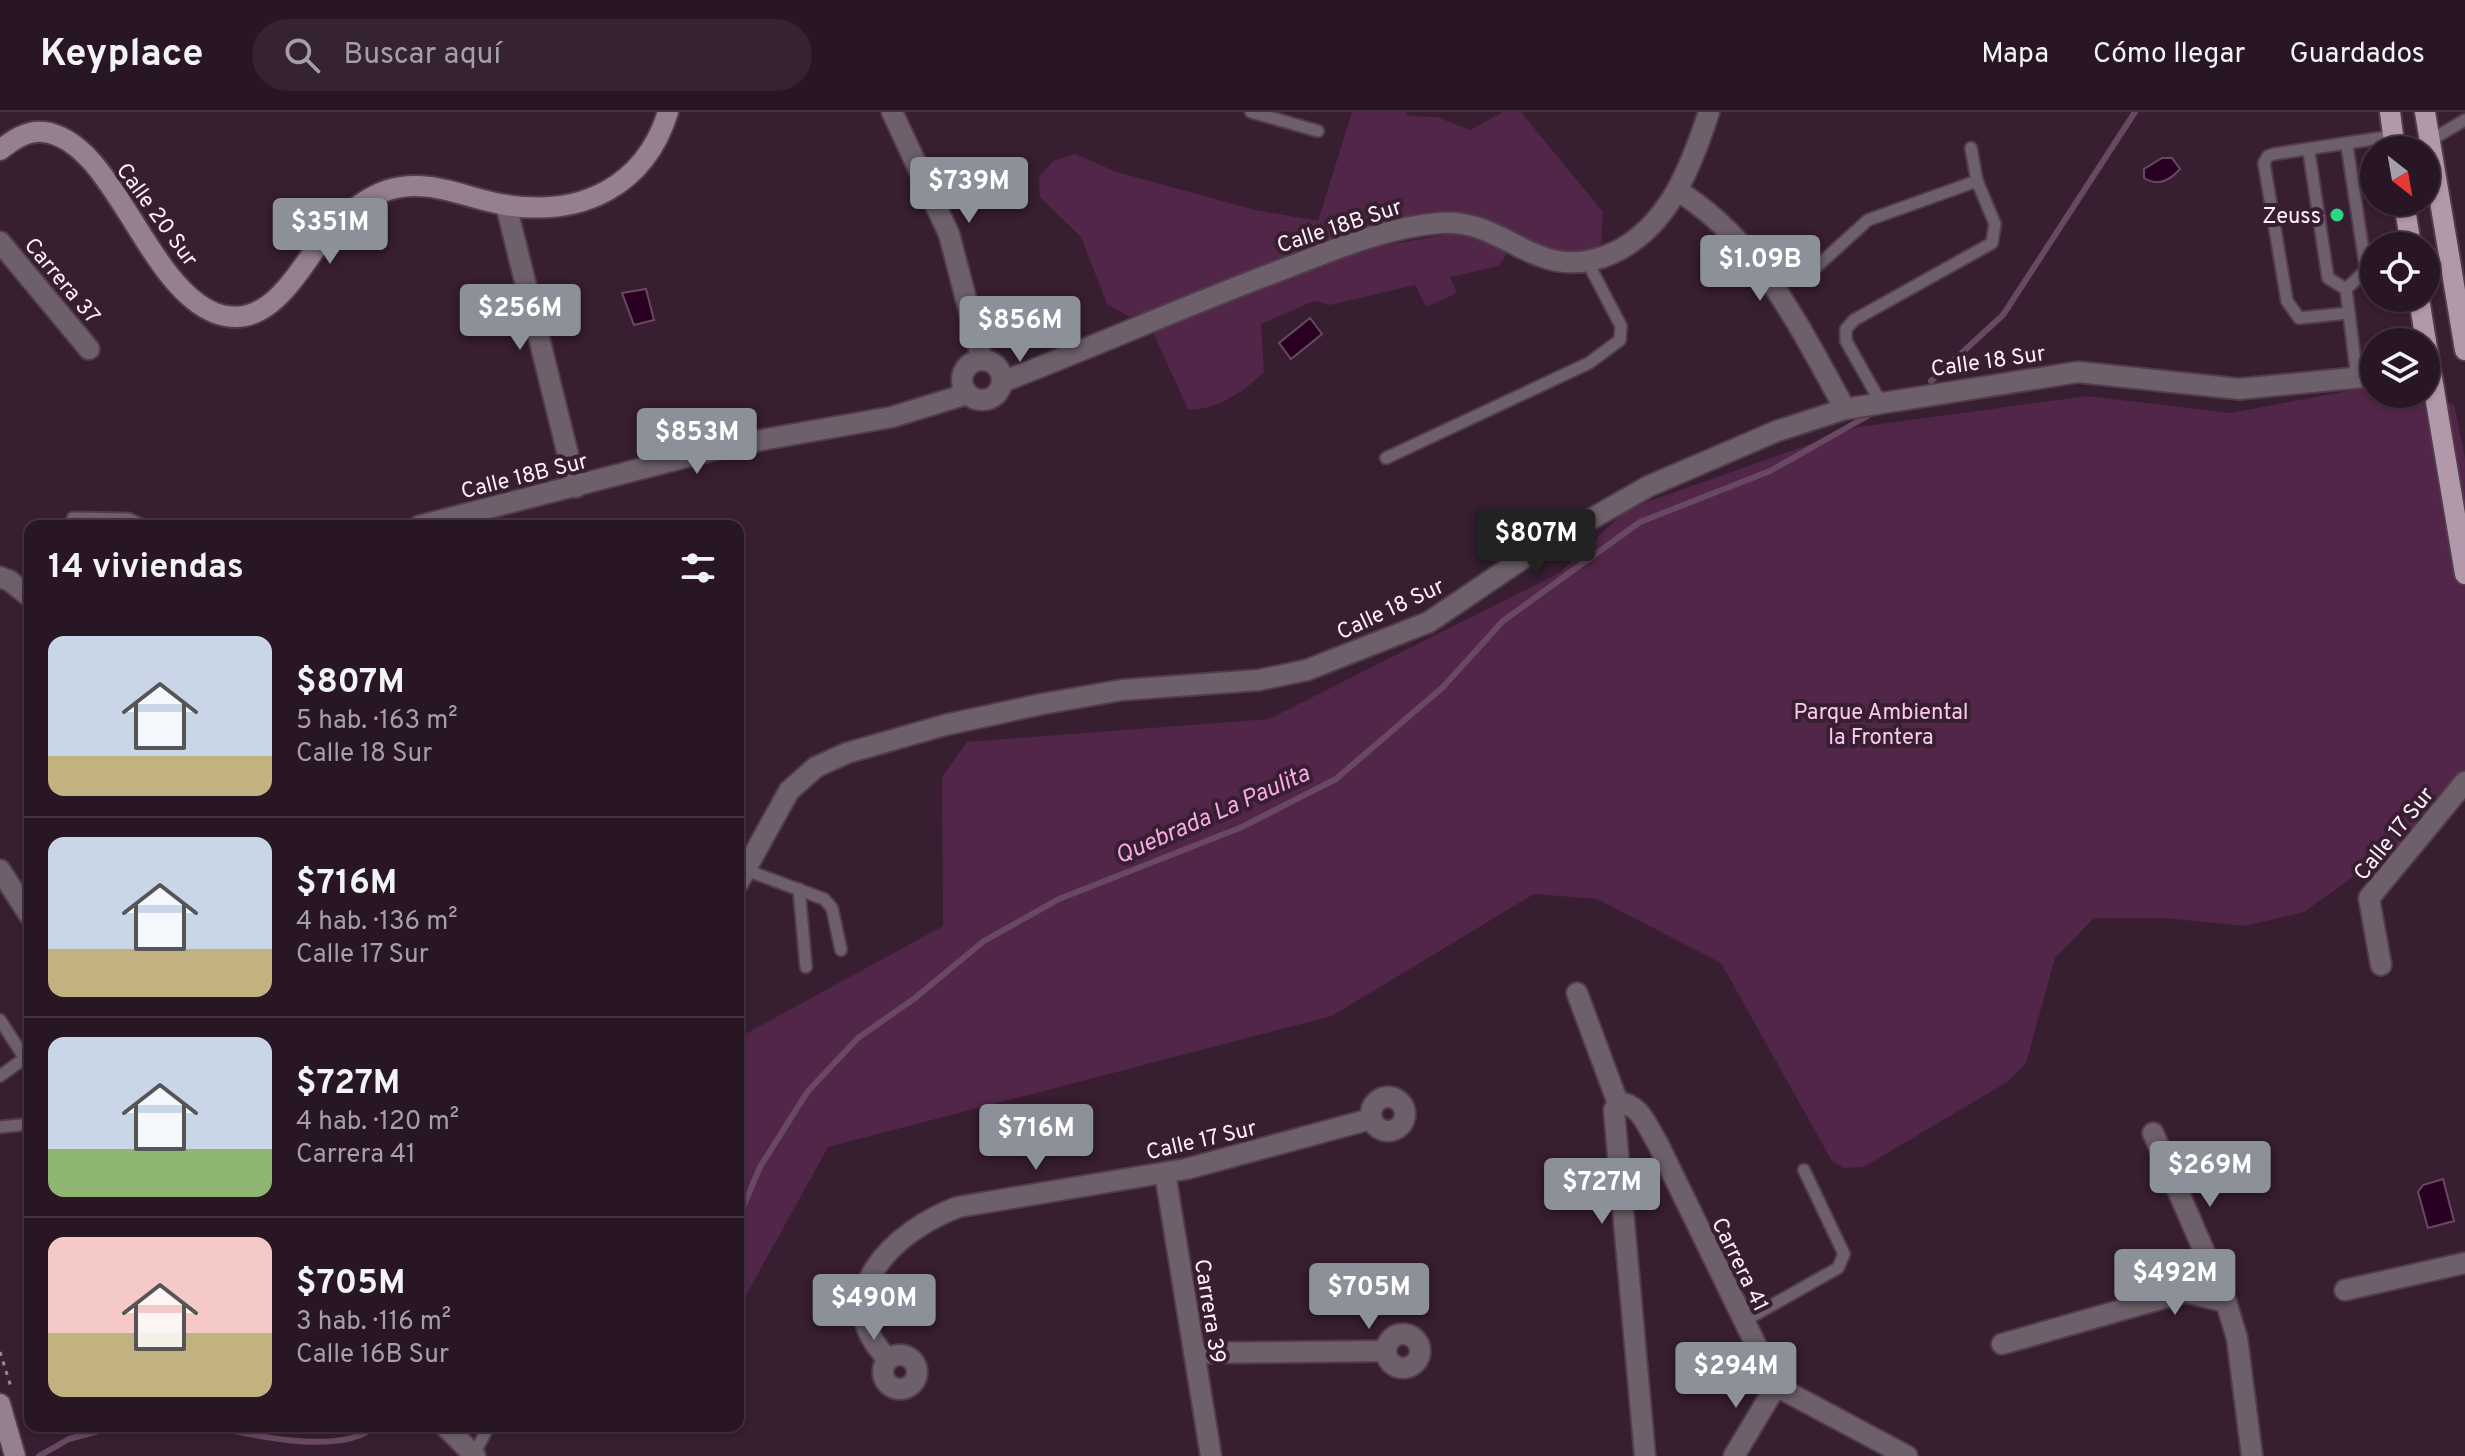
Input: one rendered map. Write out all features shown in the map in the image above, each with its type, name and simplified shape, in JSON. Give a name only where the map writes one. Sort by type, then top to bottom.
[{"type":"main road","points":[[2390,112],[2393,136]]},
{"type":"main road","points":[[2425,112],[2428,136]]},
{"type":"main road","points":[[2440,205],[2465,350]]},
{"type":"main road","points":[[2435,408],[2465,574]]},
{"type":"street","name":"Calle 20 Sur","points":[[0,150],[19,136],[41,131],[62,137],[100,173],[164,268],[191,298],[213,312],[232,317],[258,312],[280,296],[331,229],[356,208],[387,190],[421,186],[506,205],[583,202],[615,188],[640,167],[662,131],[668,112]]},
{"type":"street","points":[[892,112],[949,234],[982,360],[999,370],[1002,382],[991,398],[978,400],[967,394],[962,375],[970,364],[982,360]]},
{"type":"street","points":[[1588,263],[1635,240],[1653,225],[1678,191],[1709,112]]},
{"type":"street","points":[[1678,191],[1705,208],[1756,260],[1783,297],[1845,409]]},
{"type":"street","points":[[506,205],[576,487]]},
{"type":"street","name":"Calle 18B Sur","points":[[1002,382],[1173,310],[1362,240],[1416,225],[1447,222],[1478,228],[1538,257],[1588,263]]},
{"type":"street","name":"Carrera 37","points":[[0,242],[89,349]]},
{"type":"street","name":"Calle 18 Sur","points":[[744,872],[789,791],[816,767],[847,753],[945,725],[1122,690],[1259,680],[1307,670],[1429,622],[1528,555],[1649,486],[1777,431],[1845,409],[1880,401],[2078,372],[2239,389],[2360,378]]},
{"type":"street","name":"Calle 18B Sur","points":[[492,518],[576,487],[733,445],[892,417],[967,394]]},
{"type":"street","points":[[0,577],[24,592]]},
{"type":"street","name":"Calle 17 Sur","points":[[2381,965],[2369,898],[2465,782]]},
{"type":"street","points":[[0,870],[24,907]]},
{"type":"street","points":[[1577,993],[1618,1103],[1614,1110],[1645,1456]]},
{"type":"street","name":"Carrera 41","points":[[1618,1103],[1626,1102],[1638,1111],[1657,1142],[1742,1322],[1776,1386]]},
{"type":"street","name":"Calle 17 Sur","points":[[888,1359],[868,1335],[864,1306],[869,1281],[879,1261],[910,1229],[958,1207],[1165,1173],[1254,1153],[1371,1119]]},
{"type":"street","points":[[2153,1133],[2226,1302],[2237,1338],[2252,1456]]},
{"type":"street","name":"Carrera 39","points":[[1165,1173],[1211,1456]]},
{"type":"street","points":[[2345,1290],[2465,1263]]},
{"type":"street","points":[[2002,1344],[2185,1292],[2226,1302]]},
{"type":"street","points":[[1194,1353],[1386,1351]]},
{"type":"street","points":[[1734,1456],[1776,1386],[1907,1456]]},
{"type":"street","points":[[2,1413],[15,1456]]},
{"type":"street","points":[[451,1432],[475,1455]]},
{"type":"lane","points":[[1251,112],[1318,131]]},
{"type":"lane","points":[[2438,136],[2465,120]]},
{"type":"lane","points":[[2349,313],[2299,318],[2287,301],[2264,163],[2268,156],[2274,154],[2360,145]]},
{"type":"lane","points":[[2346,289],[2366,270],[2347,146]]},
{"type":"lane","points":[[1880,401],[1846,341],[1846,329],[1854,320],[1992,243],[1995,224],[1977,181],[1971,148]]},
{"type":"lane","points":[[2309,152],[2328,278],[2346,289]]},
{"type":"lane","points":[[1814,269],[1868,220],[1977,181]]},
{"type":"lane","points":[[1386,458],[1589,363],[1620,340],[1621,326],[1588,263]]},
{"type":"lane","points":[[2346,289],[2360,354]]},
{"type":"lane","points":[[73,518],[131,520]]},
{"type":"lane","points":[[744,876],[799,889],[824,899],[832,908],[841,950]]},
{"type":"lane","points":[[799,889],[806,967]]},
{"type":"lane","points":[[0,1020],[24,1056]]},
{"type":"lane","points":[[0,1076],[24,1064]]},
{"type":"lane","points":[[0,1127],[24,1125]]},
{"type":"lane","points":[[1742,1322],[1838,1268],[1843,1261],[1844,1254],[1804,1170]]},
{"type":"lane","points":[[475,1455],[486,1432]]},
{"type":"green space","points":[[1352,112],[1406,112],[1408,116],[1437,117],[1470,130],[1503,112],[1521,112],[1603,212],[1601,247],[1582,258],[1556,255],[1457,211],[1382,220],[1333,246],[1130,317],[1107,304],[1081,237],[1040,197],[1039,177],[1053,161],[1075,154],[1117,172],[1255,210],[1318,221]]},
{"type":"green space","points":[[1462,232],[1503,244],[1507,253],[1499,266],[1450,277],[1457,293],[1426,307],[1415,285],[1330,305],[1314,301],[1261,324],[1264,372],[1249,386],[1218,404],[1188,409],[1154,335],[1159,326],[1363,249]]},
{"type":"green space","name":"Parque Ambiental la Frontera","points":[[2360,389],[2360,408],[2440,408],[2440,400],[2454,405],[2465,458],[2465,797],[2304,912],[2245,926],[2164,918],[2094,918],[2055,958],[2026,1063],[2007,1082],[1864,1167],[1843,1168],[1832,1161],[1721,963],[1597,899],[1534,894],[1332,1016],[828,1147],[744,1299],[744,1035],[943,926],[942,777],[967,742],[1269,719],[1561,572],[1627,509],[1858,427],[2087,396],[2231,413]]},
{"type":"shaded area","points":[[2162,158],[2172,158],[2180,169],[2164,181],[2144,178],[2144,169]]},
{"type":"shaded area","points":[[646,289],[654,320],[634,325],[622,293]]},
{"type":"shaded area","points":[[1310,318],[1322,334],[1291,359],[1279,343]]},
{"type":"shaded area","points":[[2443,1179],[2454,1221],[2428,1228],[2418,1192],[2423,1185]]},
{"type":"waterway","name":"Quebrada La Paulita","points":[[1931,381],[2003,315],[2135,112]]},
{"type":"waterway","name":"Quebrada La Paulita","points":[[744,1205],[760,1167],[808,1091],[858,1038],[915,998],[984,941],[1059,899],[1242,827],[1336,779],[1443,687],[1503,621],[1640,522],[1770,471],[1871,414]]},
{"type":"waterway","name":"Quebrada La Paulita","points":[[39,1456],[69,1439],[95,1432]]},
{"type":"waterway","name":"Quebrada La Paulita","points":[[242,1432],[320,1442],[342,1440],[366,1432]]},
{"type":"place","name":"Zeuss","points":[[2337,215]]}]
